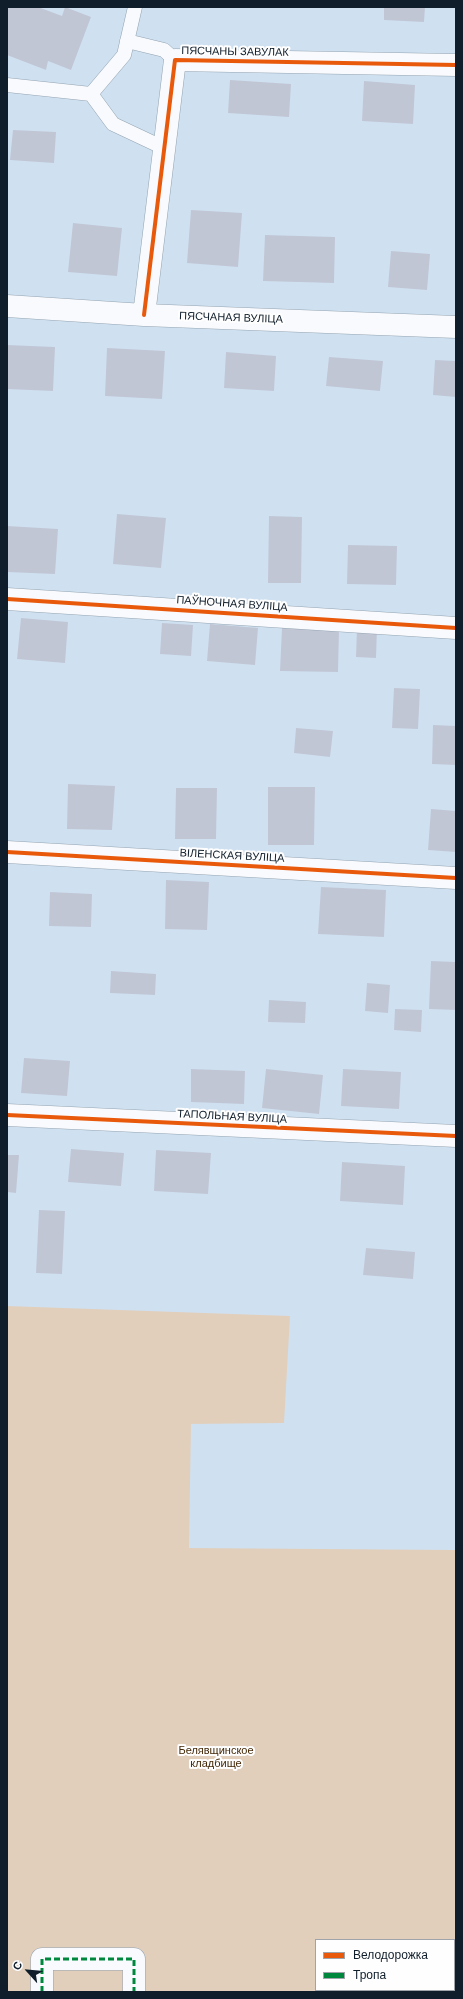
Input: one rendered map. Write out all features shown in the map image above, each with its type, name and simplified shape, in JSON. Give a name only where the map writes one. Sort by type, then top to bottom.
[{"type":"street","name":"ПЯСЧАНЫ ЗАВУЛАК","points":[[144,315],[174,60],[456,64]]},
{"type":"street","name":"ПЯСЧАНАЯ ВУЛІЦА","points":[[7,306],[144,315],[456,326]]},
{"type":"street","name":"ПАЎНОЧНАЯ ВУЛІЦА","points":[[7,599],[456,628]]},
{"type":"street","name":"ВІЛЕНСКАЯ ВУЛІЦА","points":[[7,852],[456,878]]},
{"type":"street","name":"ТАПОЛЬНАЯ ВУЛІЦА","points":[[7,1115],[456,1136]]},
{"type":"street","points":[[42,1992],[42,1959],[134,1959],[134,1992]]},
{"type":"lane","points":[[90,94],[124,55],[135,7]]},
{"type":"lane","points":[[127,41],[164,50],[174,60]]},
{"type":"lane","points":[[7,85],[90,94],[113,124],[164,148]]},
{"type":"green space","name":"Белявщинское кладбище","points":[[7,1306],[290,1316],[284,1423],[191,1424],[189,1548],[456,1550],[456,1992],[7,1992]]},
{"type":"building","points":[[7,7],[38,7],[62,16],[65,7],[91,17],[71,70],[48,61],[46,70],[7,55]]},
{"type":"building","points":[[384,7],[425,7],[424,22],[384,20]]},
{"type":"building","points":[[230,80],[291,84],[289,117],[228,113]]},
{"type":"building","points":[[364,81],[415,85],[413,124],[362,121]]},
{"type":"building","points":[[13,130],[56,132],[54,163],[10,160]]},
{"type":"building","points":[[191,210],[242,213],[238,267],[187,263]]},
{"type":"building","points":[[73,223],[122,228],[117,276],[68,272]]},
{"type":"building","points":[[265,235],[335,237],[334,283],[263,281]]},
{"type":"building","points":[[391,251],[430,254],[427,290],[388,287]]},
{"type":"building","points":[[7,345],[55,347],[53,391],[7,389]]},
{"type":"building","points":[[107,348],[165,351],[162,399],[105,396]]},
{"type":"building","points":[[226,352],[276,356],[274,391],[224,388]]},
{"type":"building","points":[[329,357],[383,361],[380,391],[326,386]]},
{"type":"building","points":[[435,360],[456,361],[456,397],[433,395]]},
{"type":"building","points":[[117,514],[166,518],[161,568],[113,564]]},
{"type":"building","points":[[269,516],[302,517],[301,583],[268,583]]},
{"type":"building","points":[[7,526],[58,529],[55,574],[7,572]]},
{"type":"building","points":[[348,545],[397,546],[396,585],[347,584]]},
{"type":"building","points":[[21,618],[68,622],[65,663],[17,659]]},
{"type":"building","points":[[162,623],[193,625],[191,656],[160,654]]},
{"type":"building","points":[[210,624],[258,628],[255,665],[207,661]]},
{"type":"building","points":[[357,627],[377,628],[376,658],[356,657]]},
{"type":"building","points":[[282,628],[339,629],[338,672],[280,671]]},
{"type":"building","points":[[394,688],[420,689],[418,729],[392,728]]},
{"type":"building","points":[[433,725],[456,726],[456,765],[432,764]]},
{"type":"building","points":[[296,728],[333,731],[330,757],[294,753]]},
{"type":"building","points":[[68,784],[115,786],[112,830],[67,829]]},
{"type":"building","points":[[268,787],[315,787],[314,845],[268,845]]},
{"type":"building","points":[[176,788],[217,788],[216,839],[175,839]]},
{"type":"building","points":[[431,809],[456,811],[456,852],[428,850]]},
{"type":"building","points":[[166,880],[209,882],[207,930],[165,929]]},
{"type":"building","points":[[321,887],[386,890],[384,937],[318,934]]},
{"type":"building","points":[[50,892],[92,894],[91,927],[49,926]]},
{"type":"building","points":[[431,961],[456,962],[456,1010],[429,1009]]},
{"type":"building","points":[[111,971],[156,974],[155,995],[110,993]]},
{"type":"building","points":[[367,983],[390,985],[388,1013],[365,1011]]},
{"type":"building","points":[[269,1000],[306,1002],[305,1023],[268,1022]]},
{"type":"building","points":[[395,1009],[422,1010],[421,1032],[394,1030]]},
{"type":"building","points":[[24,1058],[70,1061],[67,1096],[21,1093]]},
{"type":"building","points":[[191,1069],[245,1071],[244,1104],[191,1102]]},
{"type":"building","points":[[266,1069],[323,1075],[319,1114],[262,1108]]},
{"type":"building","points":[[343,1069],[401,1072],[399,1109],[341,1106]]},
{"type":"building","points":[[71,1149],[124,1153],[121,1186],[68,1182]]},
{"type":"building","points":[[156,1150],[211,1153],[208,1194],[154,1191]]},
{"type":"building","points":[[7,1155],[19,1155],[16,1193],[7,1192]]},
{"type":"building","points":[[342,1162],[405,1166],[403,1205],[340,1201]]},
{"type":"building","points":[[39,1210],[65,1211],[62,1274],[36,1273]]},
{"type":"building","points":[[366,1248],[415,1252],[413,1279],[363,1275]]},
{"type":"marked path","points":[[42,1992],[42,1959],[134,1959],[134,1992]]},
{"type":"marked path","points":[[378,1992],[387,1991]]},
{"type":"cycle path","points":[[144,315],[175,60],[456,65]]},
{"type":"cycle path","points":[[7,599],[456,628]]},
{"type":"cycle path","points":[[7,852],[456,878]]},
{"type":"cycle path","points":[[7,1115],[456,1136]]}]
